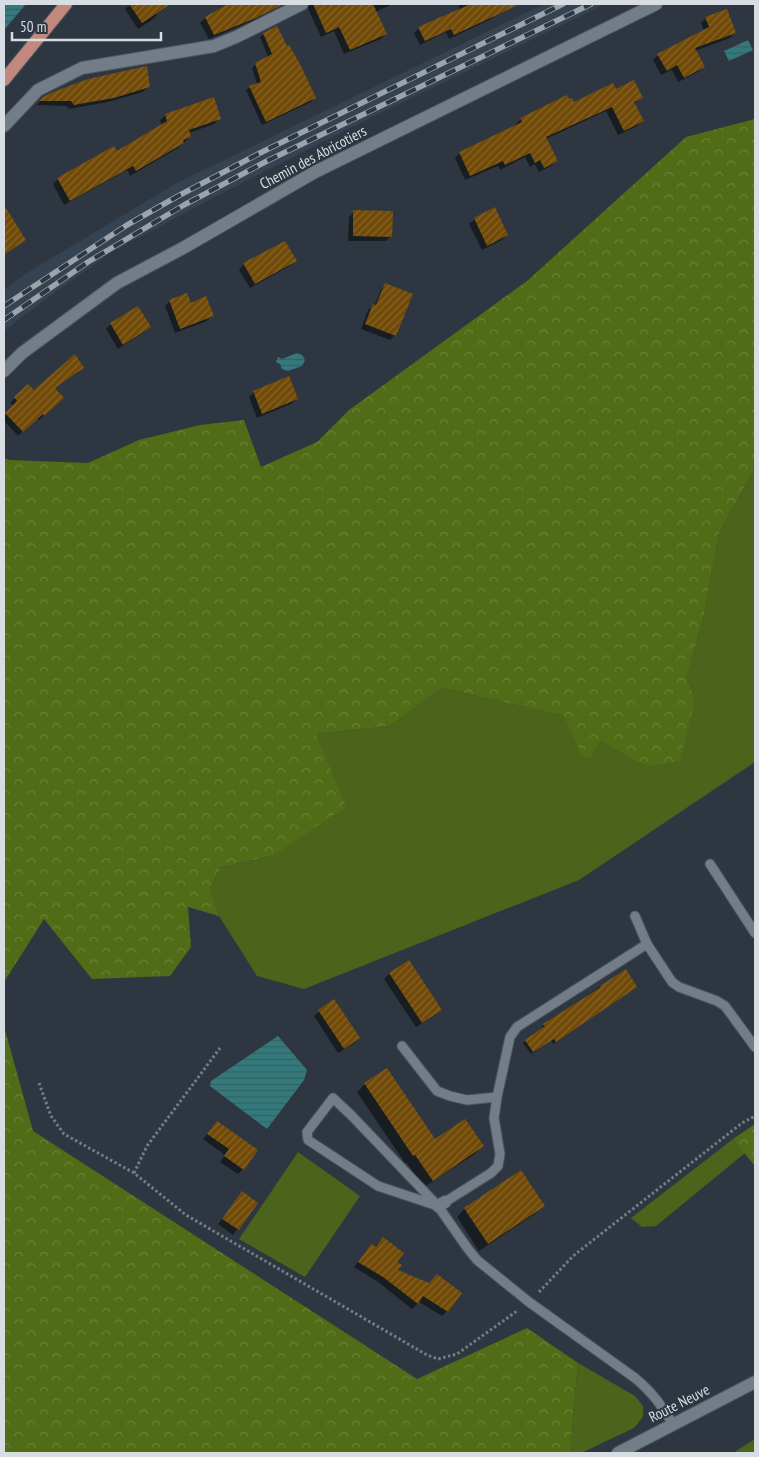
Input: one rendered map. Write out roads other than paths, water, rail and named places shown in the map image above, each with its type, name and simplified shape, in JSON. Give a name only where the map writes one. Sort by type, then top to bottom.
[{"type":"main road","points":[[4,80],[66,4]]},
{"type":"street","points":[[4,126],[38,90],[82,68],[214,46],[302,4]]},
{"type":"street","name":"Chemin des Abricotiers","points":[[4,371],[22,353],[117,283],[183,248],[315,172],[656,4]]},
{"type":"street","name":"Route Neuve","points":[[618,1453],[755,1382]]},
{"type":"lane","points":[[710,864],[755,933]]},
{"type":"lane","points":[[635,916],[647,944],[672,982],[678,987],[718,1000],[725,1006],[755,1048]]},
{"type":"lane","points":[[647,944],[517,1027],[510,1037],[494,1118],[500,1154],[498,1166],[491,1174],[442,1204],[378,1186],[308,1140],[307,1132],[333,1098],[442,1204],[477,1260],[528,1302],[650,1390],[673,1424]]},
{"type":"lane","points":[[402,1046],[437,1091],[467,1100],[497,1097]]},
{"type":"railway","points":[[4,306],[127,225],[178,196],[262,152],[563,4]]},
{"type":"railway","points":[[4,320],[88,262],[184,205],[267,161],[591,4]]}]
